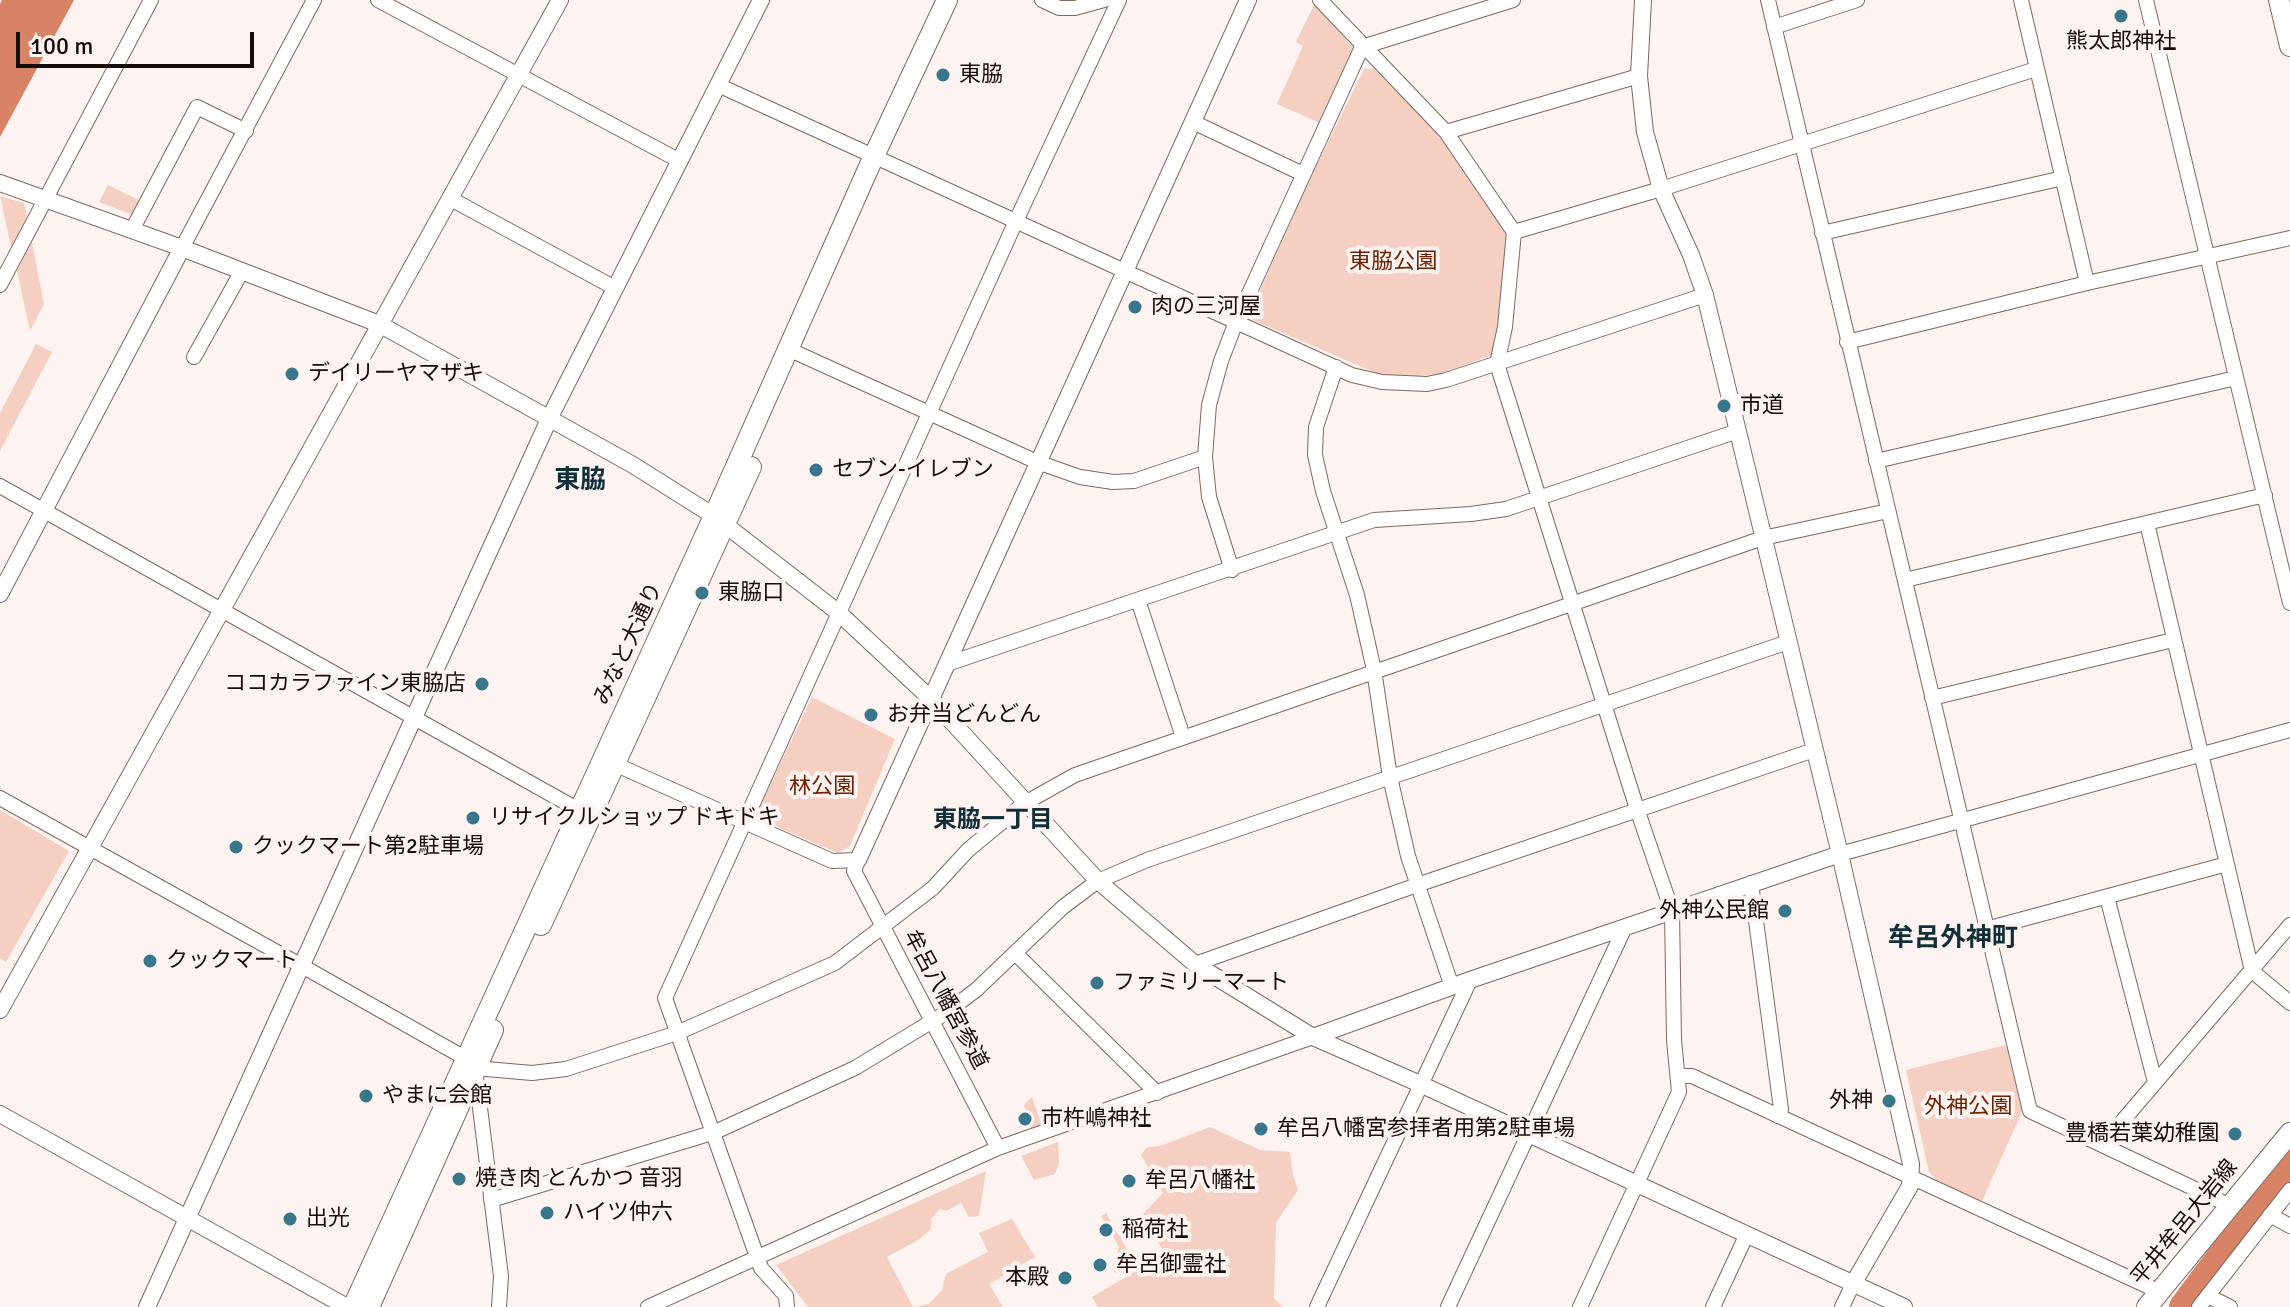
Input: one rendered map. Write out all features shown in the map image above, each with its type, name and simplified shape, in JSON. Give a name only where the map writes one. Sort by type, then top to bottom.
[{"type":"main road","name":"みなと大通り","points":[[350,1307],[470,1063],[720,520],[947,0]]},
{"type":"main road","name":"みなと大通り","points":[[879,160],[962,0]]},
{"type":"main road","points":[[2279,0],[2290,46]]},
{"type":"main road","name":"みなと大通り","points":[[369,1307],[470,1063]]},
{"type":"main road","name":"平井牟呂大岩線","points":[[2153,1300],[2290,1133]]},
{"type":"street","points":[[0,285],[151,0]]},
{"type":"street","points":[[0,594],[314,0]]},
{"type":"street","points":[[378,0],[680,161]]},
{"type":"street","points":[[0,1010],[560,0]]},
{"type":"street","points":[[147,1307],[550,417],[761,0]]},
{"type":"street","points":[[1042,0],[1059,8],[1075,8],[1104,0]]},
{"type":"street","points":[[787,1307],[786,1296],[761,1268],[665,998],[1119,0]]},
{"type":"street","points":[[609,761],[832,861],[856,866],[1248,0]]},
{"type":"street","points":[[1320,0],[1446,132],[1514,232],[1505,327],[1497,364],[1672,911],[1674,1040],[1679,1092],[1580,1307]]},
{"type":"street","points":[[1232,570],[1209,497],[1205,457],[1209,405],[1236,322],[1362,47],[1513,0]]},
{"type":"street","points":[[1643,0],[1639,76],[1645,132],[1661,189],[1691,255],[1705,295],[1840,854],[1911,1164],[1910,1186],[1842,1307]]},
{"type":"street","points":[[1768,0],[2030,1111],[2231,1206]]},
{"type":"street","points":[[1774,27],[1857,0]]},
{"type":"street","points":[[2021,0],[2087,283]]},
{"type":"street","points":[[2146,0],[2290,603]]},
{"type":"street","points":[[1514,232],[1661,189],[2036,69]]},
{"type":"street","points":[[1446,132],[1639,76]]},
{"type":"street","points":[[718,85],[1352,375],[1382,382],[1418,384],[1446,380],[1705,295]]},
{"type":"street","points":[[132,230],[197,107],[246,131]]},
{"type":"street","points":[[1193,122],[1303,174]]},
{"type":"street","points":[[1822,233],[2063,178]]},
{"type":"street","points":[[0,183],[182,248],[379,324],[550,417],[720,520],[839,613],[931,699],[1098,881],[1195,964],[1313,1037],[1904,1307]]},
{"type":"street","points":[[451,199],[615,288]]},
{"type":"street","points":[[1847,342],[2087,283],[2290,238]]},
{"type":"street","points":[[194,357],[242,271]]},
{"type":"street","points":[[794,351],[1037,462],[1080,477],[1113,482],[1149,478],[1205,457]]},
{"type":"street","points":[[1336,367],[1321,408],[1314,439],[1315,455],[1323,491],[1357,595],[1374,670],[1390,777],[1417,885],[1452,987]]},
{"type":"street","points":[[1876,461],[2236,378]]},
{"type":"street","points":[[947,664],[1374,520],[1506,509],[1738,431]]},
{"type":"street","points":[[0,486],[584,813]]},
{"type":"street","points":[[1905,580],[2265,495]]},
{"type":"street","points":[[0,798],[470,1063],[532,1073],[566,1069],[677,1033],[835,963],[884,929],[933,888],[968,850],[1025,803],[1075,775],[1763,538],[1888,511]]},
{"type":"street","points":[[2147,523],[2252,971],[2290,1003]]},
{"type":"street","points":[[1138,600],[1183,737]]},
{"type":"street","points":[[1932,698],[2173,640]]},
{"type":"street","points":[[491,1200],[715,1132],[855,1068],[933,1023],[976,990],[1063,907],[1098,881],[1147,860],[1788,642]]},
{"type":"street","points":[[648,1307],[998,1148],[1470,980],[1840,854],[2290,730]]},
{"type":"street","points":[[1195,964],[1814,750]]},
{"type":"street","points":[[1986,929],[2227,864]]},
{"type":"street","name":"牟呂八幡宮参道","points":[[856,866],[884,929],[998,1148]]},
{"type":"street","points":[[1751,883],[1781,1109],[1778,1116]]},
{"type":"street","points":[[2107,897],[2155,1082]]},
{"type":"street","points":[[2102,1145],[2290,925]]},
{"type":"street","points":[[1448,1307],[1625,927]]},
{"type":"street","points":[[1016,954],[1157,1093]]},
{"type":"street","points":[[1317,1307],[1470,980]]},
{"type":"street","points":[[470,1063],[501,1276],[499,1307]]},
{"type":"street","points":[[1678,1076],[1692,1076],[1985,1210],[2153,1300]]},
{"type":"street","points":[[0,1114],[350,1307]]},
{"type":"street","points":[[2230,1307],[2204,1301],[2290,1190]]},
{"type":"street","points":[[2270,1215],[2290,1226]]},
{"type":"street","points":[[1713,1307],[1747,1234]]},
{"type":"green space","points":[[1315,3],[1355,50],[1322,124],[1277,104],[1303,46],[1296,42]]},
{"type":"green space","name":"東脇公園","points":[[1373,68],[1433,127],[1508,233],[1499,328],[1492,355],[1440,374],[1402,377],[1378,374],[1253,320],[1251,311],[1305,189],[1364,69]]},
{"type":"green space","points":[[108,185],[141,201],[133,215],[99,202]]},
{"type":"green space","points":[[0,196],[24,203],[28,221],[12,251]]},
{"type":"green space","points":[[32,242],[44,304],[30,331],[17,271]]},
{"type":"green space","points":[[36,344],[52,352],[0,451],[0,413]]},
{"type":"green space","name":"林公園","points":[[812,697],[895,739],[850,846],[838,853],[755,817]]},
{"type":"green space","points":[[0,810],[69,851],[6,962],[0,958]]},
{"type":"green space","name":"外神公園","points":[[2006,1045],[2022,1112],[1982,1201],[1937,1181],[1929,1172],[1906,1070]]},
{"type":"green space","points":[[1032,1097],[1042,1126],[1031,1130],[1024,1105]]},
{"type":"green space","points":[[1210,1127],[1260,1150],[1290,1152],[1298,1190],[1276,1223],[1274,1298],[1283,1307],[1098,1307],[1092,1297],[1165,1254],[1142,1215],[1163,1193],[1141,1155],[1147,1147],[1160,1146]]},
{"type":"green space","points":[[1058,1142],[1059,1163],[1055,1174],[1034,1180],[1021,1156]]},
{"type":"green space","points":[[986,1171],[979,1216],[969,1217],[961,1203],[946,1211],[940,1209],[931,1219],[931,1229],[920,1239],[887,1257],[913,1307],[808,1307],[776,1265]]},
{"type":"green space","points":[[1106,1213],[1134,1261],[1115,1273],[1113,1269],[1119,1247],[1101,1216]]},
{"type":"green space","points":[[1012,1219],[1035,1257],[989,1284],[1003,1307],[913,1307],[929,1304],[942,1290],[946,1274],[988,1252],[979,1233]]},
{"type":"shaded area","points":[[2,0],[74,0],[0,137],[0,4]]},
{"type":"waterway","points":[[2183,1307],[2290,1164]]},
{"type":"place","name":"熊太郎神社","points":[[2121,16]]},
{"type":"place","name":"東脇","points":[[943,75]]},
{"type":"place","name":"肉の三河屋","points":[[1135,307]]},
{"type":"place","name":"デイリーヤマザキ","points":[[292,374]]},
{"type":"place","name":"市道","points":[[1724,406]]},
{"type":"place","name":"セブン-イレブン","points":[[816,470]]},
{"type":"place","name":"東脇口","points":[[702,593]]},
{"type":"place","name":"ココカラファイン東脇店","points":[[482,684]]},
{"type":"place","name":"お弁当どんどん","points":[[871,715]]},
{"type":"place","name":"リサイクルショップ ドキドキ","points":[[473,818]]},
{"type":"place","name":"クックマート第2駐車場","points":[[236,847]]},
{"type":"place","name":"外神公民館","points":[[1785,911]]},
{"type":"place","name":"クックマート","points":[[150,961]]},
{"type":"place","name":"ファミリーマート","points":[[1097,983]]},
{"type":"place","name":"やまに会館","points":[[366,1096]]},
{"type":"place","name":"外神","points":[[1889,1101]]},
{"type":"place","name":"市杵嶋神社","points":[[1025,1119]]},
{"type":"place","name":"牟呂八幡宮参拝者用第2駐車場","points":[[1261,1129]]},
{"type":"place","name":"豊橋若葉幼稚園","points":[[2235,1134]]},
{"type":"place","name":"焼き肉 とんかつ 音羽","points":[[459,1179]]},
{"type":"place","name":"牟呂八幡社","points":[[1129,1181]]},
{"type":"place","name":"ハイツ仲六","points":[[547,1213]]},
{"type":"place","name":"出光","points":[[290,1219]]},
{"type":"place","name":"稲荷社","points":[[1106,1230]]},
{"type":"place","name":"牟呂御霊社","points":[[1100,1265]]},
{"type":"place","name":"本殿","points":[[1065,1278]]},
{"type":"district","name":"東脇","points":[[580,481]]},
{"type":"district","name":"東脇一丁目","points":[[993,821]]},
{"type":"district","name":"牟呂外神町","points":[[1953,939]]}]
